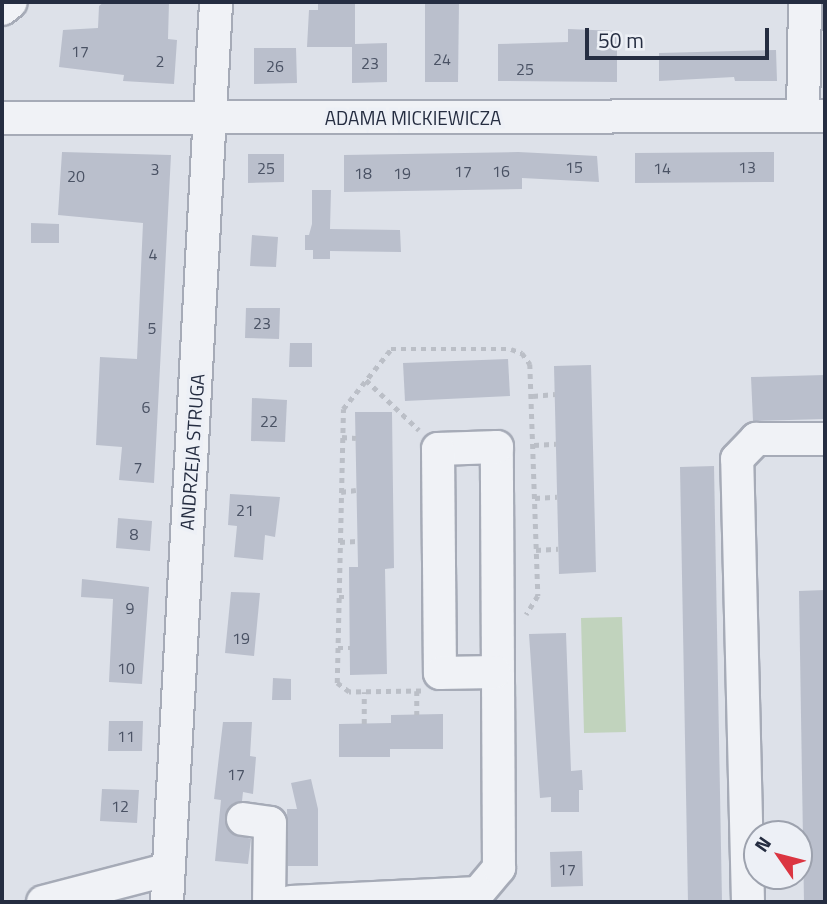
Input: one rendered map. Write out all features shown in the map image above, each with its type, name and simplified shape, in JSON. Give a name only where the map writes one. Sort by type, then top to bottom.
[{"type":"street","points":[[2,9],[11,2]]},
{"type":"street","name":"ANDRZEJA STRUGA","points":[[167,902],[166,870],[212,119],[216,2]]},
{"type":"street","points":[[804,2],[814,116]]},
{"type":"street","name":"ADAMA MICKIEWICZA","points":[[2,118],[814,116]]},
{"type":"street","points":[[748,902],[737,459],[756,439],[825,439]]},
{"type":"street","points":[[291,902],[478,893],[499,868],[495,672],[497,447],[438,449],[440,673],[495,672]]},
{"type":"street","points":[[243,819],[270,823],[269,902]]},
{"type":"street","points":[[44,902],[166,870]]},
{"type":"path","points":[[366,380],[438,449]]},
{"type":"path","points":[[533,396],[555,394]]},
{"type":"path","points":[[342,437],[356,438]]},
{"type":"path","points":[[534,445],[556,444]]},
{"type":"path","points":[[341,492],[356,491]]},
{"type":"path","points":[[535,498],[557,497]]},
{"type":"path","points":[[340,542],[357,541]]},
{"type":"path","points":[[536,551],[558,549]]},
{"type":"path","points":[[339,597],[349,597]]},
{"type":"path","points":[[338,648],[350,648]]},
{"type":"path","points":[[417,691],[417,715]]},
{"type":"path","points":[[364,692],[364,724]]},
{"type":"green space","points":[[622,617],[626,732],[584,733],[581,618]]},
{"type":"building","points":[[104,2],[169,2],[168,39],[177,40],[174,84],[123,81],[124,75],[59,67],[63,30],[98,28],[99,6]]},
{"type":"building","points":[[318,2],[355,2],[355,44],[387,43],[387,82],[352,83],[352,47],[307,47],[309,10],[318,10]]},
{"type":"building","points":[[425,2],[459,2],[458,82],[425,82]]},
{"type":"building","points":[[568,29],[617,31],[617,82],[498,81],[498,44],[568,42]]},
{"type":"building","points":[[254,48],[296,48],[297,83],[254,84]]},
{"type":"building","points":[[776,50],[777,81],[735,81],[734,77],[659,81],[659,53]]},
{"type":"building","points":[[62,152],[171,155],[154,483],[119,480],[122,447],[96,445],[100,357],[137,359],[143,223],[58,215]]},
{"type":"building","points":[[518,152],[597,156],[599,182],[522,178],[522,189],[344,192],[344,155]]},
{"type":"building","points":[[774,152],[774,182],[635,183],[635,153]]},
{"type":"building","points":[[248,154],[284,154],[284,182],[248,183]]},
{"type":"building","points":[[312,190],[331,190],[330,229],[400,230],[401,252],[330,251],[330,259],[313,259],[313,250],[305,250],[305,235],[309,235],[312,224]]},
{"type":"building","points":[[31,223],[59,224],[59,243],[31,243]]},
{"type":"building","points":[[252,235],[278,237],[276,267],[250,266]]},
{"type":"building","points":[[246,308],[280,308],[279,339],[245,338]]},
{"type":"building","points":[[290,343],[312,343],[312,367],[289,367]]},
{"type":"building","points":[[508,359],[510,396],[405,401],[403,363]]},
{"type":"building","points":[[591,365],[596,572],[559,574],[554,366]]},
{"type":"building","points":[[825,375],[825,419],[753,421],[751,377]]},
{"type":"building","points":[[252,398],[287,400],[285,442],[251,441]]},
{"type":"building","points":[[355,412],[392,412],[394,568],[385,569],[387,674],[350,675],[349,567],[358,567]]},
{"type":"building","points":[[714,466],[722,902],[688,902],[680,467]]},
{"type":"building","points":[[230,494],[280,497],[275,537],[265,535],[263,560],[234,557],[237,526],[228,525]]},
{"type":"building","points":[[118,518],[152,521],[150,551],[116,548]]},
{"type":"building","points":[[82,579],[149,587],[142,684],[109,682],[113,599],[81,597]]},
{"type":"building","points":[[825,590],[825,902],[804,902],[804,890],[813,890],[813,820],[803,820],[799,591]]},
{"type":"building","points":[[231,592],[260,593],[254,656],[225,653]]},
{"type":"building","points":[[566,633],[571,771],[582,770],[583,790],[579,790],[579,812],[551,812],[551,797],[540,798],[529,634]]},
{"type":"building","points":[[273,678],[291,679],[291,700],[272,700]]},
{"type":"building","points":[[443,714],[443,749],[390,749],[390,757],[339,757],[339,724],[391,723],[391,715]]},
{"type":"building","points":[[109,721],[143,721],[142,751],[108,751]]},
{"type":"building","points":[[223,722],[252,722],[250,756],[256,757],[253,794],[243,792],[242,801],[229,807],[225,817],[231,833],[251,839],[248,864],[215,861],[221,800],[214,799]]},
{"type":"building","points":[[311,779],[318,809],[318,866],[288,866],[287,809],[297,809],[291,783]]},
{"type":"building","points":[[102,789],[139,790],[137,823],[100,821]]},
{"type":"building","points":[[582,851],[583,886],[551,887],[550,852]]}]
